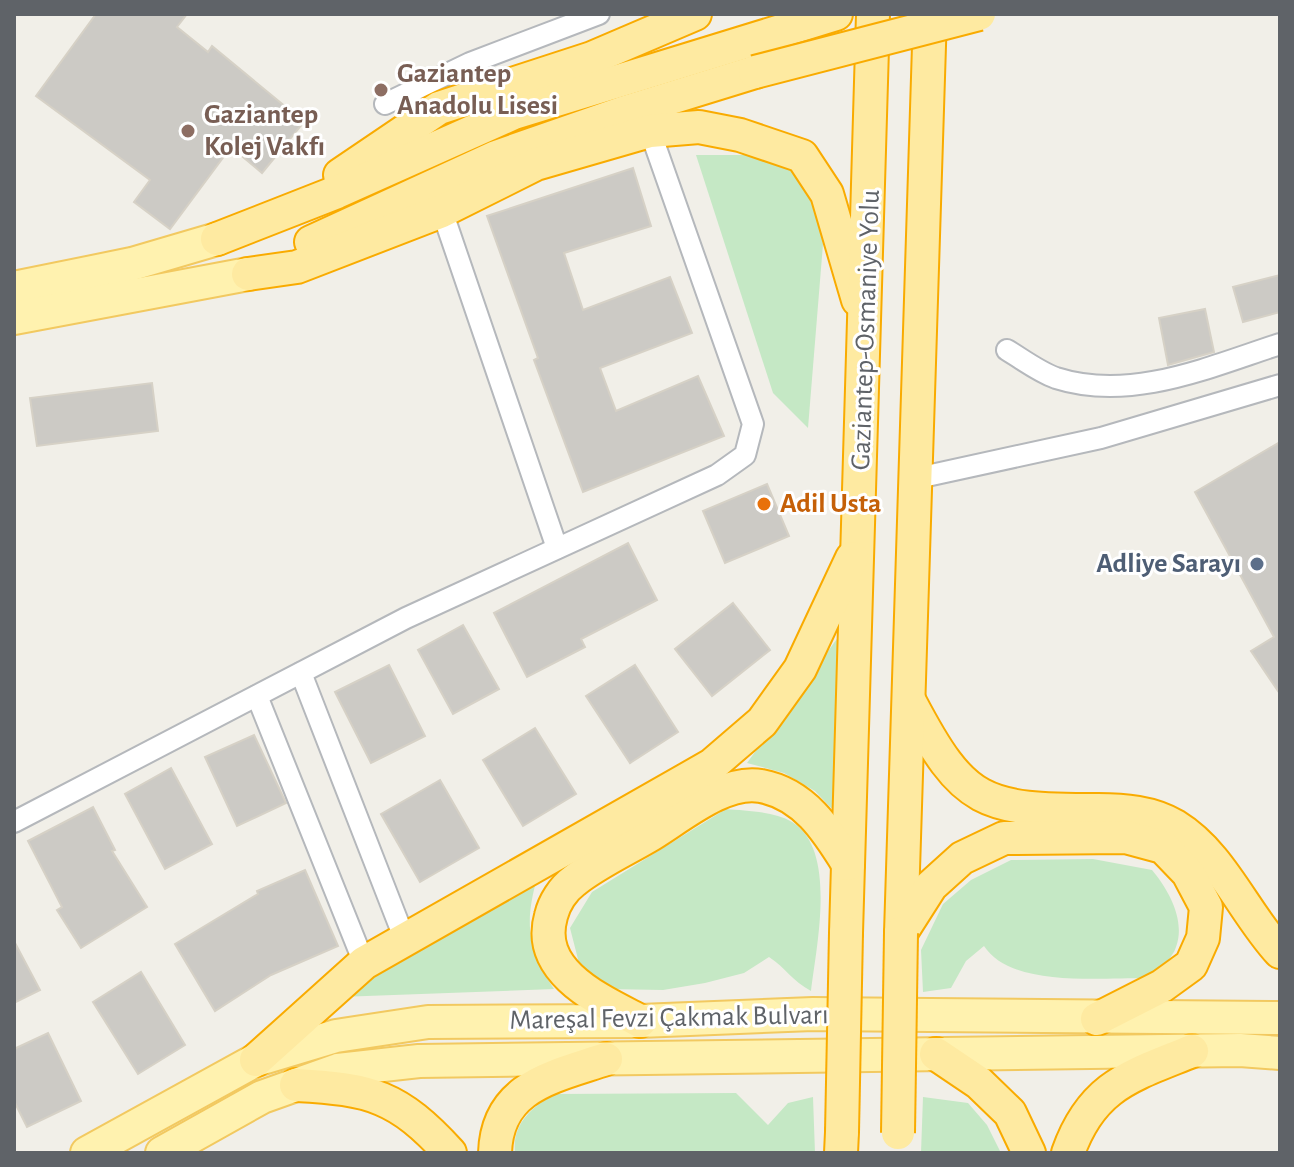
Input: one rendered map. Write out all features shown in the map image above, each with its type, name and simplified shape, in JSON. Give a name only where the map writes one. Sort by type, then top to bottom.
[{"type":"highway","points":[[217,239],[329,183],[439,108],[592,58],[695,14]]},
{"type":"highway","points":[[217,239],[337,192],[514,113],[766,33],[836,14]]},
{"type":"highway","name":"Gaziantep-Osmaniye Yolu","points":[[842,1142],[873,14]]},
{"type":"highway","name":"Gaziantep-Osmaniye Yolu","points":[[901,933],[930,14]]},
{"type":"highway","points":[[248,274],[371,212],[496,157],[622,113],[755,72],[979,14]]},
{"type":"highway","points":[[248,274],[297,267],[442,211],[536,164],[650,131],[699,127],[740,135],[802,156],[827,194],[866,328]]},
{"type":"highway","points":[[256,1060],[364,963],[712,765],[762,722],[800,669],[859,541]]},
{"type":"highway","points":[[907,697],[936,752],[960,782],[995,803],[1043,810],[1143,813],[1173,825],[1215,862],[1280,952]]},
{"type":"highway","points":[[640,1021],[569,977],[552,955],[547,931],[554,905],[573,882],[727,789],[759,785],[790,796],[824,825],[848,864]]},
{"type":"highway","points":[[897,1143],[901,933],[931,886],[962,858],[1004,838],[1126,837],[1163,847],[1188,873],[1206,907],[1203,938],[1191,965],[1162,986],[1097,1019]]},
{"type":"highway","points":[[1068,1153],[1076,1130],[1094,1102],[1120,1080],[1192,1051]]},
{"type":"highway","points":[[936,1054],[979,1083],[1010,1113],[1029,1153]]},
{"type":"highway","points":[[495,1153],[503,1115],[521,1092],[606,1059]]},
{"type":"highway","points":[[296,1085],[349,1088],[390,1100],[421,1121],[450,1153]]},
{"type":"main road","points":[[14,288],[132,264],[217,239]]},
{"type":"main road","points":[[14,318],[248,274]]},
{"type":"main road","name":"Mareşal Fevzi Çakmak Bulvarı","points":[[87,1153],[256,1060],[336,1036],[428,1022],[640,1021],[813,1014],[1097,1019],[1280,1018]]},
{"type":"main road","name":"Mareşal Fevzi Çakmak Bulvarı","points":[[162,1153],[262,1097],[338,1070],[419,1061],[1192,1051],[1280,1053]]},
{"type":"street","points":[[385,104],[470,63],[599,14]]},
{"type":"street","points":[[14,822],[406,618],[717,475],[745,455],[753,424],[650,131]]},
{"type":"street","points":[[442,211],[557,548]]},
{"type":"street","points":[[1007,350],[1055,377],[1101,385],[1133,385],[1167,380],[1280,344]]},
{"type":"street","points":[[913,479],[1101,438],[1280,385]]},
{"type":"street","points":[[301,673],[405,940]]},
{"type":"street","points":[[257,696],[364,963]]},
{"type":"green space","points":[[696,155],[768,155],[794,169],[815,202],[823,244],[808,428],[773,393]]},
{"type":"green space","points":[[839,636],[834,811],[815,791],[784,773],[747,763]]},
{"type":"green space","points":[[726,809],[785,818],[806,835],[815,854],[821,900],[811,991],[769,957],[744,973],[705,983],[663,990],[607,989],[580,967],[570,928],[592,892]]},
{"type":"green space","points":[[1093,859],[1152,870],[1174,906],[1179,926],[1176,947],[1152,978],[1086,979],[1037,975],[997,960],[984,946],[966,961],[951,988],[923,992],[921,950],[943,904],[971,880],[1011,860]]},
{"type":"green space","points":[[537,878],[531,909],[531,936],[539,961],[554,989],[339,997]]},
{"type":"green space","points":[[736,1093],[768,1125],[788,1103],[813,1097],[815,1153],[515,1153],[520,1125],[538,1105],[554,1094]]},
{"type":"green space","points":[[923,1097],[968,1103],[987,1125],[1001,1153],[921,1153]]},
{"type":"building","points":[[96,14],[187,14],[177,27],[208,52],[212,46],[304,122],[262,173],[231,147],[170,229],[134,202],[150,180],[36,96]]},
{"type":"building","points":[[633,168],[651,226],[564,253],[583,310],[670,277],[692,333],[600,368],[616,411],[698,376],[724,436],[583,492],[534,360],[538,358],[487,216]]},
{"type":"building","points":[[1280,275],[1280,312],[1243,322],[1233,287]]},
{"type":"building","points":[[1205,309],[1214,352],[1168,365],[1159,318]]},
{"type":"building","points":[[152,383],[158,431],[37,446],[30,398]]},
{"type":"building","name":"Adliye Sarayı","points":[[1280,442],[1280,694],[1251,651],[1274,637],[1195,492]]},
{"type":"building","points":[[767,484],[789,536],[725,563],[703,511]]},
{"type":"building","points":[[628,543],[657,600],[581,639],[585,647],[527,677],[494,613]]},
{"type":"building","points":[[733,603],[770,650],[712,696],[675,649]]},
{"type":"building","points":[[463,625],[499,689],[453,714],[418,650]]},
{"type":"building","points":[[389,665],[425,736],[371,763],[335,692]]},
{"type":"building","points":[[635,665],[678,732],[630,763],[586,696]]},
{"type":"building","points":[[535,728],[576,794],[523,826],[483,760]]},
{"type":"building","points":[[254,735],[286,803],[237,826],[205,757]]},
{"type":"building","points":[[171,768],[212,844],[165,869],[125,794]]},
{"type":"building","points":[[440,780],[479,848],[420,882],[381,814]]},
{"type":"building","points":[[93,807],[115,850],[112,851],[147,907],[81,948],[57,910],[62,907],[28,841]]},
{"type":"building","points":[[305,870],[338,946],[271,975],[215,1011],[175,944],[258,894],[257,891]]},
{"type":"building","points":[[14,941],[40,990],[14,1003]]},
{"type":"building","points":[[141,972],[185,1045],[138,1074],[93,1002]]},
{"type":"building","points":[[48,1033],[81,1101],[27,1127],[14,1101],[14,1049]]},
{"type":"place","name":"Gaziantep Anadolu Lisesi","points":[[381,90]]},
{"type":"place","name":"Gaziantep Kolej Vakfı","points":[[188,131]]},
{"type":"place","name":"Adil Usta","points":[[764,504]]},
{"type":"place","name":"Adliye Sarayı","points":[[1257,564]]}]
